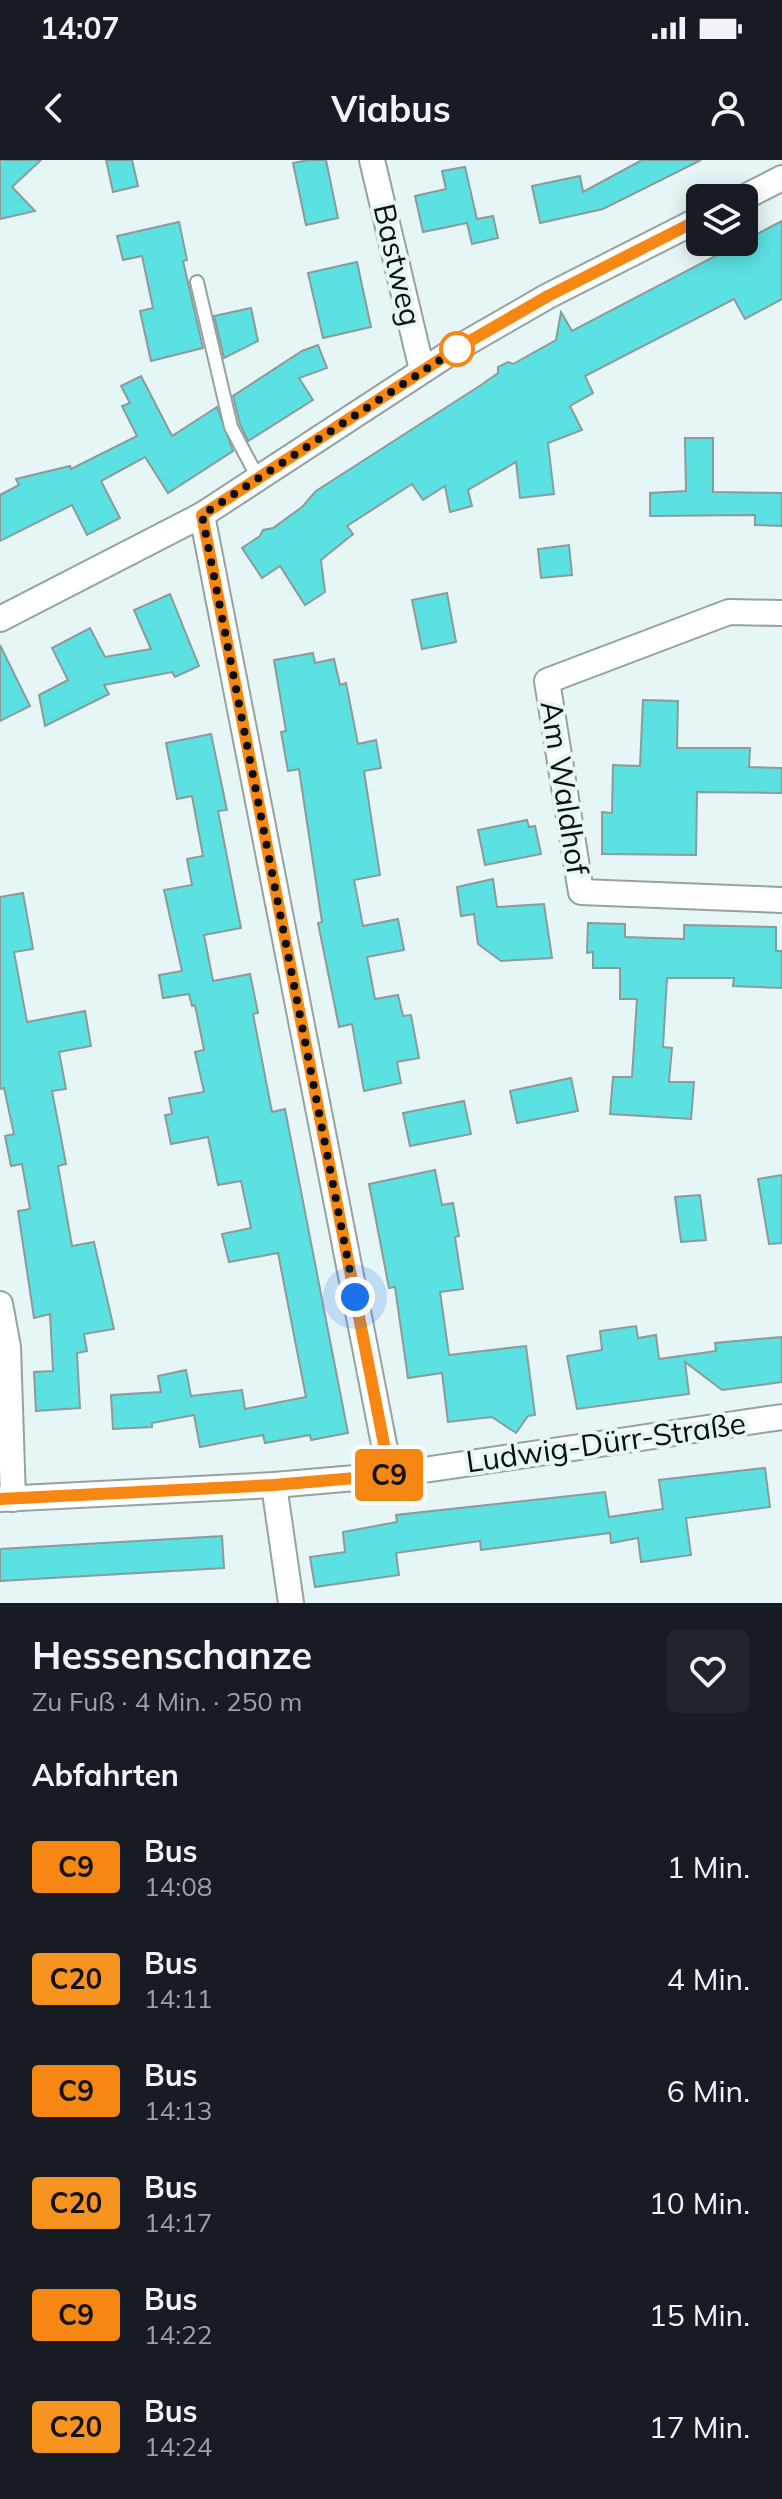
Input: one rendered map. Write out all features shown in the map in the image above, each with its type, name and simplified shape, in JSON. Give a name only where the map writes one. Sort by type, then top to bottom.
[{"type":"street","name":"Bastweg","points":[[372,160],[422,370]]},
{"type":"street","points":[[758,190],[782,178]]},
{"type":"street","points":[[0,619],[202,515],[422,370],[548,296],[686,226]]},
{"type":"street","points":[[202,515],[390,1475]]},
{"type":"street","name":"Am Waldhof","points":[[782,613],[729,612],[547,681],[581,892],[782,900]]},
{"type":"street","points":[[0,1304],[8,1347],[6,1499]]},
{"type":"street","name":"Ludwig-Dürr-Straße","points":[[6,1499],[274,1485],[390,1475],[782,1417]]},
{"type":"street","points":[[274,1485],[291,1603]]},
{"type":"lane","points":[[197,282],[231,427],[258,478]]},
{"type":"building","points":[[0,160],[41,160],[12,187],[35,211],[0,219]]},
{"type":"building","points":[[106,160],[132,160],[138,186],[113,192]]},
{"type":"building","points":[[326,160],[338,218],[306,225],[293,163]]},
{"type":"building","points":[[642,160],[701,160],[603,209],[540,223],[532,186],[580,176],[583,192]]},
{"type":"building","points":[[465,167],[477,219],[493,216],[498,238],[472,244],[467,223],[423,232],[415,196],[446,189],[442,171]]},
{"type":"building","points":[[782,221],[782,299],[745,319],[734,299],[585,376],[593,393],[570,406],[582,430],[548,443],[554,494],[520,498],[516,462],[468,490],[472,506],[450,512],[445,486],[423,500],[412,484],[347,526],[353,534],[321,560],[325,592],[305,605],[280,566],[262,578],[242,548],[260,536],[263,530],[273,528],[302,507],[316,491],[498,373],[498,367],[508,362],[513,364],[556,340],[561,312],[572,331],[715,256],[758,256],[758,234]]},
{"type":"building","points":[[179,222],[187,260],[183,261],[203,348],[151,361],[140,311],[153,308],[142,256],[123,260],[117,236]]},
{"type":"building","points":[[357,262],[371,327],[323,338],[308,273]]},
{"type":"building","points":[[251,308],[258,341],[224,358],[214,316]]},
{"type":"building","points":[[318,345],[327,368],[299,378],[313,400],[248,441],[233,396],[302,351]]},
{"type":"building","points":[[141,376],[172,436],[217,407],[233,451],[168,493],[145,457],[101,481],[120,518],[87,535],[72,505],[0,541],[0,495],[19,485],[16,479],[70,466],[71,469],[137,436],[122,406],[130,403],[121,386]]},
{"type":"building","points":[[685,438],[713,438],[713,492],[782,493],[782,526],[755,525],[755,515],[650,516],[650,493],[686,491]]},
{"type":"building","points":[[569,545],[572,575],[541,578],[538,549]]},
{"type":"building","points":[[447,593],[456,642],[422,649],[412,600]]},
{"type":"building","points":[[170,594],[199,666],[175,677],[172,672],[104,685],[109,694],[45,726],[39,695],[68,680],[52,648],[90,628],[105,657],[151,649],[134,610]]},
{"type":"building","points":[[0,645],[30,706],[0,721]]},
{"type":"building","points":[[313,653],[315,663],[334,659],[340,685],[346,683],[358,744],[376,740],[381,768],[364,771],[380,875],[354,880],[363,926],[398,919],[404,950],[367,957],[375,999],[398,995],[403,1016],[411,1015],[419,1058],[397,1062],[401,1083],[364,1091],[352,1024],[339,1027],[318,923],[322,922],[299,769],[288,771],[281,732],[286,731],[274,660]]},
{"type":"building","points":[[643,700],[678,701],[677,748],[750,748],[749,767],[782,768],[782,793],[697,792],[696,855],[602,854],[602,812],[612,813],[613,765],[640,766]]},
{"type":"building","points":[[211,734],[227,810],[218,811],[241,928],[204,935],[213,981],[250,974],[258,1013],[253,1014],[272,1112],[285,1109],[348,1433],[311,1440],[310,1435],[265,1443],[263,1435],[200,1447],[194,1415],[152,1423],[152,1427],[113,1429],[111,1395],[161,1392],[158,1376],[186,1370],[191,1396],[242,1390],[245,1409],[306,1397],[278,1253],[229,1262],[222,1234],[251,1228],[241,1181],[218,1185],[208,1137],[171,1144],[165,1115],[172,1114],[169,1098],[204,1092],[195,1052],[204,1050],[195,1005],[192,1006],[189,994],[163,998],[159,975],[182,971],[164,890],[192,885],[187,859],[203,856],[192,796],[177,799],[166,743]]},
{"type":"building","points":[[527,820],[529,827],[535,826],[541,854],[485,865],[478,830]]},
{"type":"building","points":[[493,879],[497,907],[544,904],[552,958],[501,961],[478,944],[474,914],[461,916],[457,887]]},
{"type":"building","points":[[23,893],[33,949],[14,952],[27,1022],[85,1011],[91,1046],[59,1052],[66,1089],[52,1091],[66,1164],[58,1166],[72,1246],[94,1242],[114,1329],[84,1334],[87,1351],[77,1353],[80,1408],[36,1411],[34,1372],[53,1371],[50,1314],[34,1318],[18,1211],[30,1209],[22,1164],[11,1166],[5,1136],[14,1134],[4,1088],[0,1089],[0,897]]},
{"type":"building","points":[[588,923],[625,924],[625,937],[684,939],[684,925],[776,927],[776,951],[782,951],[782,988],[733,986],[734,978],[667,978],[663,1047],[672,1048],[669,1082],[694,1082],[691,1119],[610,1114],[613,1077],[632,1077],[637,999],[620,999],[620,968],[593,968],[593,952],[587,953]]},
{"type":"building","points":[[571,1078],[578,1111],[517,1123],[510,1091]]},
{"type":"building","points":[[464,1101],[471,1134],[410,1146],[403,1113]]},
{"type":"building","points":[[435,1170],[442,1205],[453,1203],[459,1236],[455,1237],[463,1289],[440,1292],[449,1355],[526,1346],[535,1415],[528,1416],[516,1433],[492,1417],[448,1422],[442,1373],[408,1378],[395,1287],[389,1288],[369,1184]]},
{"type":"building","points":[[782,1175],[782,1243],[769,1244],[758,1179]]},
{"type":"building","points":[[700,1195],[706,1240],[681,1242],[675,1197]]},
{"type":"building","points":[[636,1326],[638,1338],[656,1335],[659,1359],[716,1351],[715,1343],[782,1337],[782,1382],[722,1390],[685,1362],[689,1394],[577,1409],[567,1356],[602,1350],[600,1331]]},
{"type":"building","points":[[765,1468],[770,1507],[686,1518],[691,1555],[641,1562],[638,1538],[611,1543],[610,1533],[481,1550],[480,1541],[396,1553],[399,1575],[315,1587],[310,1557],[345,1552],[343,1532],[397,1522],[396,1515],[605,1492],[609,1517],[663,1509],[659,1480]]},
{"type":"building","points":[[222,1536],[224,1568],[0,1581],[0,1549]]},
{"type":"bus line","name":"C9","points":[[0,1499],[274,1485],[390,1475],[202,515],[456,349],[548,296],[686,226]]},
{"type":"route","points":[[355,1297],[202,515],[457,349]]}]
